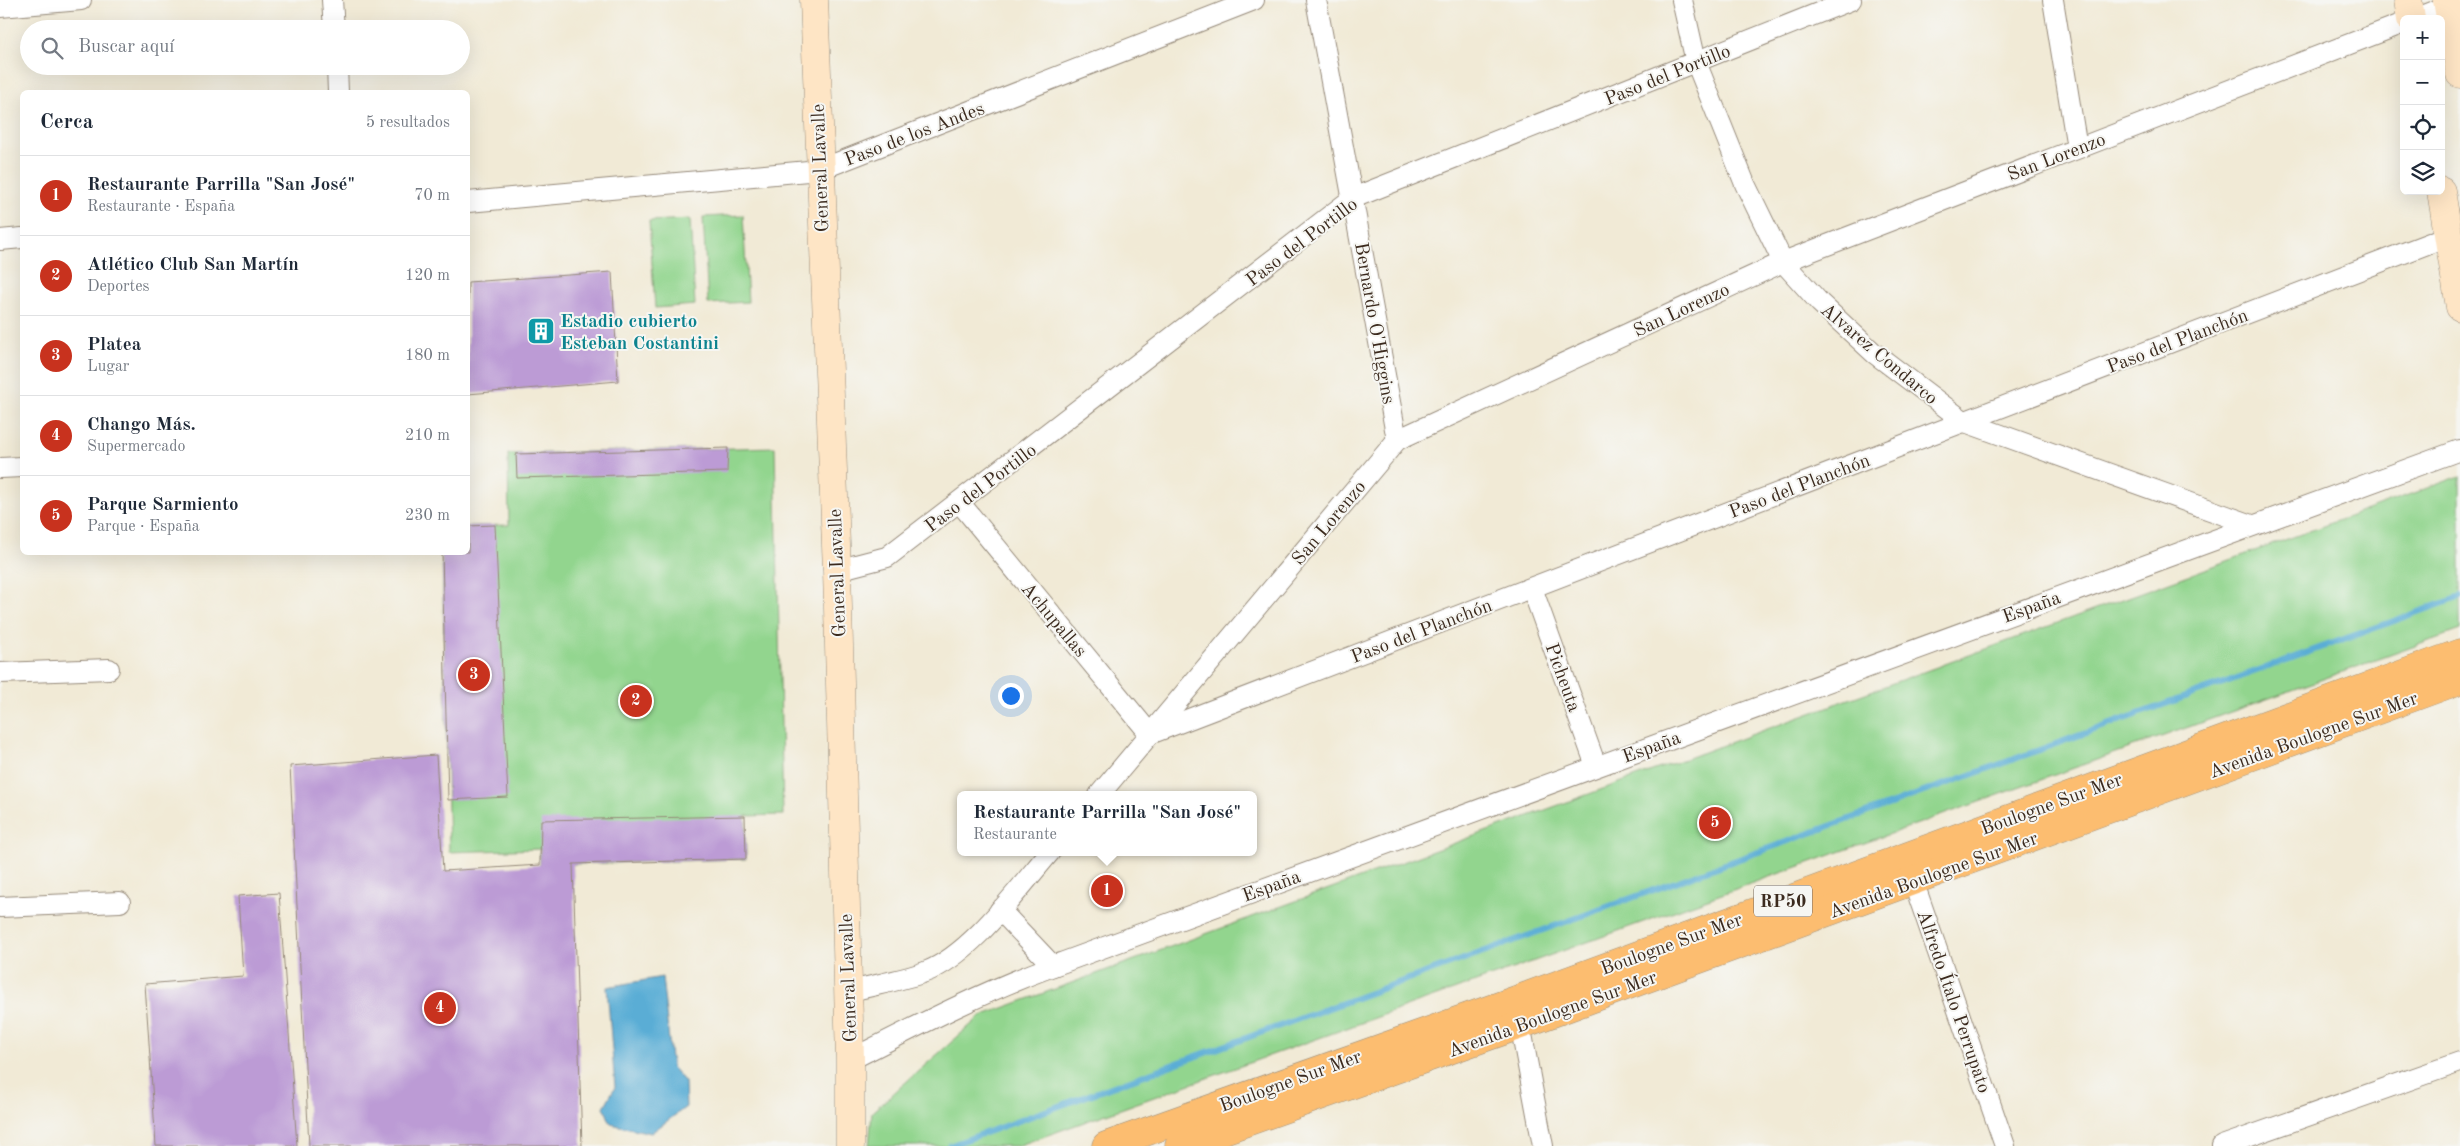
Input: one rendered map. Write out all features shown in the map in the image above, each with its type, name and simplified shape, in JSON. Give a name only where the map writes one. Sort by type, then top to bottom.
[{"type":"main road","name":"General Lavalle","points":[[814,0],[819,170],[836,570],[850,1060],[850,1146]]},
{"type":"main road","points":[[2408,0],[2412,15]]},
{"type":"main road","points":[[2452,2],[2460,74]]},
{"type":"main road","points":[[2441,195],[2460,307]]},
{"type":"main road","name":"Boulogne Sur Mer","points":[[1909,869],[2460,653]]},
{"type":"main road","name":"Avenida Boulogne Sur Mer","points":[[1179,1146],[1518,1012],[1909,869],[2460,680]]},
{"type":"main road","name":"Boulogne Sur Mer","points":[[1106,1146],[1518,1012]]},
{"type":"street","points":[[0,7],[81,0]]},
{"type":"street","points":[[332,0],[333,20]]},
{"type":"street","name":"Paso de los Andes","points":[[470,202],[819,170],[1254,0]]},
{"type":"street","name":"Bernardo O'Higgins","points":[[1316,0],[1397,440]]},
{"type":"street","name":"Alvarez Condarco","points":[[1682,0],[1696,62],[1745,184],[1783,262],[1820,303],[1874,353],[1965,422],[2252,525]]},
{"type":"street","name":"Paso del Portillo","points":[[836,570],[887,557],[960,503],[1353,198],[1851,0]]},
{"type":"street","points":[[2053,0],[2077,148]]},
{"type":"street","points":[[2422,15],[2452,2]]},
{"type":"street","name":"San Lorenzo","points":[[1102,791],[1397,440],[1783,262],[2400,25]]},
{"type":"street","points":[[337,75],[338,90]]},
{"type":"street","name":"Paso del Planchón","points":[[1150,734],[2448,236]]},
{"type":"street","points":[[0,240],[20,238]]},
{"type":"street","name":"España","points":[[850,1060],[967,1001],[1053,966],[2460,450]]},
{"type":"street","points":[[0,468],[20,466]]},
{"type":"street","name":"Achupallas","points":[[960,503],[1150,734]]},
{"type":"street","name":"Picheuta","points":[[1532,588],[1596,766]]},
{"type":"street","points":[[0,673],[109,669]]},
{"type":"street","points":[[847,992],[925,972],[955,956],[1000,910],[1047,856]]},
{"type":"street","name":"Alfredo Ítalo Perrupato","points":[[1909,869],[2005,1146]]},
{"type":"street","points":[[0,907],[120,902]]},
{"type":"street","points":[[1000,910],[1053,966]]},
{"type":"street","points":[[1518,1012],[1543,1146]]},
{"type":"street","points":[[2222,1146],[2460,1062]]},
{"type":"green space","points":[[743,215],[748,302],[708,304],[703,217]]},
{"type":"green space","points":[[690,219],[695,305],[655,308],[649,221]]},
{"type":"green space","points":[[775,447],[783,815],[745,816],[746,859],[540,865],[540,849],[449,852],[442,555],[470,555],[470,526],[509,525],[508,454]]},
{"type":"green space","points":[[2460,476],[2460,630],[1017,1146],[869,1146],[872,1112],[981,1016]]},
{"type":"water","points":[[662,977],[672,1067],[685,1082],[686,1107],[651,1133],[611,1124],[604,1107],[615,1087],[607,987]]},
{"type":"building","name":"Estadio cubierto Esteban Costantini","points":[[612,272],[618,381],[470,394],[470,282]]},
{"type":"building","points":[[728,448],[727,472],[517,478],[516,454]]},
{"type":"building","points":[[495,525],[508,797],[448,800],[442,555],[470,555],[470,526]]},
{"type":"building","points":[[436,755],[443,871],[540,865],[541,820],[745,816],[746,859],[573,864],[582,1146],[309,1146],[290,766]]},
{"type":"building","points":[[279,893],[297,1146],[156,1146],[145,984],[243,976],[238,896]]},
{"type":"waterway","points":[[949,1146],[2460,597]]},
{"type":"place","name":"Estadio cubierto Esteban Costantini","points":[[541,331]]},
{"type":"place","name":"Platea","points":[[474,675]]},
{"type":"place","name":"Atlético Club San Martín","points":[[636,701]]},
{"type":"place","name":"Parque Sarmiento","points":[[1715,823]]},
{"type":"place","name":"Restaurante Parrilla \"San José\"","points":[[1107,891]]},
{"type":"place","name":"Chango Más.","points":[[440,1008]]}]
